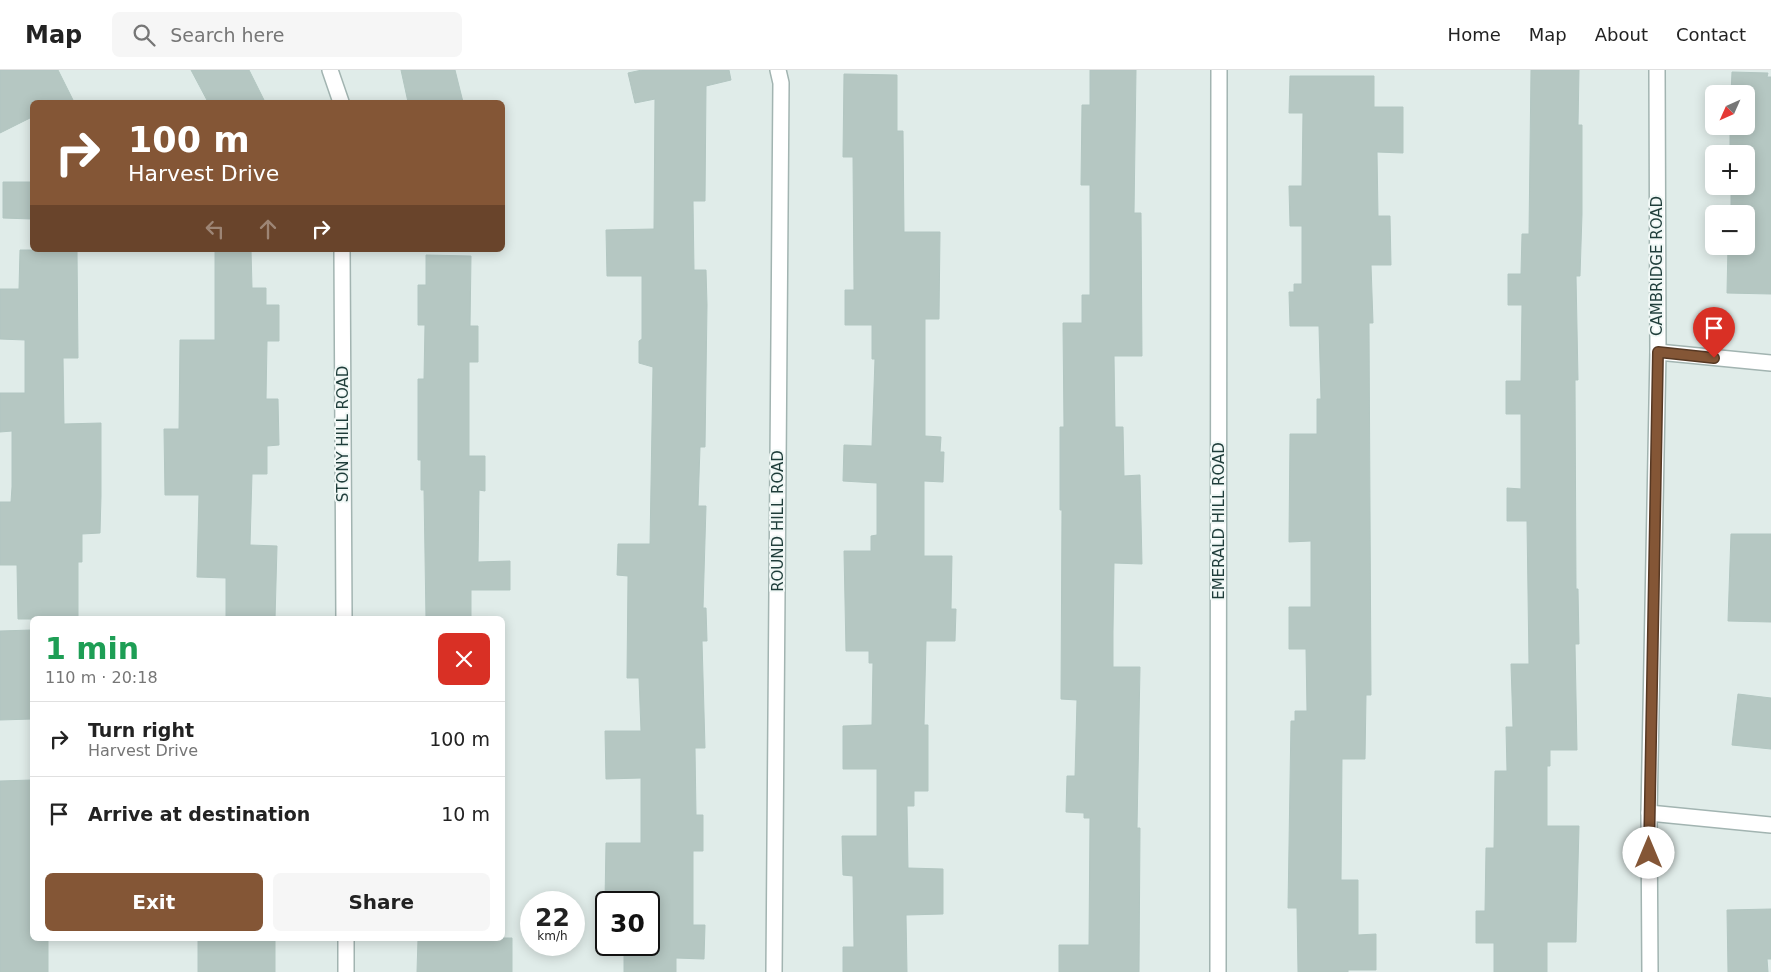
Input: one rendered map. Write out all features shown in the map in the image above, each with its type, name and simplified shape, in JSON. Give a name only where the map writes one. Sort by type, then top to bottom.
[{"type":"street","points":[[330,70],[341,100]]},
{"type":"street","name":"ROUND HILL ROAD","points":[[774,972],[782,83],[778,70]]},
{"type":"street","name":"EMERALD HILL ROAD","points":[[1218,972],[1219,70]]},
{"type":"street","name":"CAMBRIDGE ROAD","points":[[1650,972],[1649,813],[1658,352],[1657,70]]},
{"type":"street","name":"STONY HILL ROAD","points":[[342,252],[344,616]]},
{"type":"street","points":[[1658,352],[1771,363]]},
{"type":"street","points":[[1649,813],[1771,825]]},
{"type":"street","points":[[346,941],[346,972]]},
{"type":"building","points":[[0,70],[58,70],[73,100],[30,100],[30,118],[0,133]]},
{"type":"building","points":[[191,70],[249,70],[264,100],[207,100]]},
{"type":"building","points":[[401,70],[455,70],[462,100],[408,100]]},
{"type":"building","points":[[642,70],[729,70],[731,80],[706,86],[705,201],[693,201],[694,270],[706,270],[707,305],[705,447],[700,447],[698,506],[706,506],[703,608],[706,608],[707,641],[702,641],[705,748],[695,748],[696,815],[703,815],[703,851],[693,851],[693,925],[705,925],[704,959],[676,958],[676,972],[624,972],[624,956],[660,956],[660,891],[605,891],[606,843],[641,843],[641,778],[606,779],[605,731],[641,731],[639,678],[627,678],[628,576],[617,575],[618,544],[650,544],[653,367],[639,363],[639,341],[642,339],[642,276],[607,276],[606,230],[654,229],[655,99],[635,103],[628,73]]},
{"type":"building","points":[[1090,70],[1136,70],[1134,213],[1141,213],[1142,356],[1114,356],[1115,427],[1123,427],[1124,476],[1140,475],[1142,564],[1114,563],[1113,667],[1140,667],[1137,828],[1140,828],[1139,972],[1059,972],[1059,945],[1089,945],[1090,818],[1084,818],[1084,813],[1066,812],[1067,776],[1075,776],[1077,700],[1061,699],[1062,510],[1060,510],[1060,427],[1064,427],[1063,323],[1082,323],[1082,295],[1090,295],[1090,185],[1081,185],[1082,105],[1090,105]]},
{"type":"building","points":[[1531,70],[1579,70],[1578,125],[1582,125],[1580,276],[1576,276],[1578,380],[1575,380],[1576,589],[1578,589],[1579,644],[1575,644],[1577,750],[1550,750],[1550,766],[1547,766],[1547,826],[1579,826],[1576,942],[1547,942],[1547,972],[1494,972],[1494,943],[1476,943],[1476,911],[1485,911],[1486,848],[1494,848],[1495,771],[1507,771],[1506,727],[1513,727],[1511,664],[1529,664],[1527,521],[1507,521],[1507,488],[1521,489],[1521,414],[1506,414],[1506,381],[1521,381],[1522,305],[1508,305],[1508,274],[1521,274],[1522,234],[1529,234]]},
{"type":"building","points":[[1732,72],[1768,73],[1767,77],[1771,77],[1771,294],[1727,293],[1728,255],[1755,255],[1755,205],[1731,205],[1731,195],[1755,195],[1755,145],[1730,145],[1730,135],[1755,135],[1755,85],[1731,85]]},
{"type":"building","points":[[844,74],[897,75],[897,131],[903,131],[904,232],[940,232],[939,319],[925,319],[925,436],[941,437],[940,452],[944,452],[943,482],[924,481],[924,556],[952,556],[951,609],[956,609],[955,641],[926,641],[924,725],[928,725],[928,791],[914,791],[914,806],[907,806],[908,868],[943,869],[943,914],[906,915],[907,972],[843,972],[843,947],[854,947],[853,876],[843,875],[842,836],[877,836],[877,769],[843,769],[843,726],[872,725],[873,663],[869,663],[869,651],[846,651],[844,551],[871,551],[871,536],[877,535],[877,483],[843,481],[844,445],[872,446],[875,359],[872,359],[872,325],[845,325],[845,290],[854,290],[853,157],[843,157]]},
{"type":"building","points":[[1290,76],[1374,76],[1374,107],[1403,107],[1403,153],[1377,152],[1378,216],[1390,216],[1391,265],[1371,265],[1373,323],[1369,323],[1371,695],[1366,695],[1365,759],[1342,759],[1341,880],[1358,880],[1358,935],[1376,934],[1376,970],[1298,972],[1297,908],[1288,908],[1291,721],[1295,721],[1295,711],[1307,711],[1306,649],[1289,649],[1289,607],[1311,607],[1311,541],[1289,542],[1290,434],[1317,434],[1317,399],[1321,399],[1319,326],[1290,326],[1289,292],[1294,292],[1294,284],[1302,284],[1302,226],[1290,226],[1289,186],[1302,186],[1303,113],[1289,113]]},
{"type":"building","points":[[3,182],[30,182],[30,219],[3,218]]},
{"type":"building","points":[[20,250],[30,250],[30,252],[77,252],[78,358],[63,358],[64,424],[101,423],[100,533],[82,534],[82,562],[78,562],[78,616],[30,616],[30,619],[18,619],[17,565],[0,565],[0,502],[11,502],[12,431],[0,432],[0,393],[25,393],[25,340],[0,339],[0,289],[19,289]]},
{"type":"building","points":[[215,252],[251,252],[252,288],[266,288],[266,305],[279,305],[279,341],[267,341],[266,399],[278,399],[279,445],[267,446],[267,474],[252,474],[250,545],[277,546],[275,616],[226,616],[226,578],[197,577],[199,495],[165,495],[164,429],[179,429],[180,340],[215,340]]},
{"type":"building","points":[[426,255],[471,256],[470,326],[478,326],[478,362],[469,362],[469,456],[485,456],[485,491],[479,490],[478,562],[510,561],[510,590],[471,590],[471,616],[426,616],[424,490],[421,490],[421,460],[418,460],[418,379],[424,379],[425,325],[418,325],[418,285],[426,285]]},
{"type":"building","points":[[1731,534],[1771,534],[1771,622],[1728,621]]},
{"type":"building","points":[[30,630],[30,719],[0,720],[0,631]]},
{"type":"building","points":[[1738,694],[1771,698],[1771,749],[1732,745]]},
{"type":"building","points":[[30,780],[30,941],[48,941],[48,972],[0,972],[0,781]]},
{"type":"building","points":[[1771,909],[1771,959],[1767,959],[1768,972],[1728,972],[1727,910]]},
{"type":"building","points":[[505,938],[512,938],[512,972],[417,972],[418,941],[505,941]]},
{"type":"building","points":[[198,941],[275,941],[275,972],[198,972]]},
{"type":"route","points":[[1649,853],[1658,352],[1714,358]]}]
